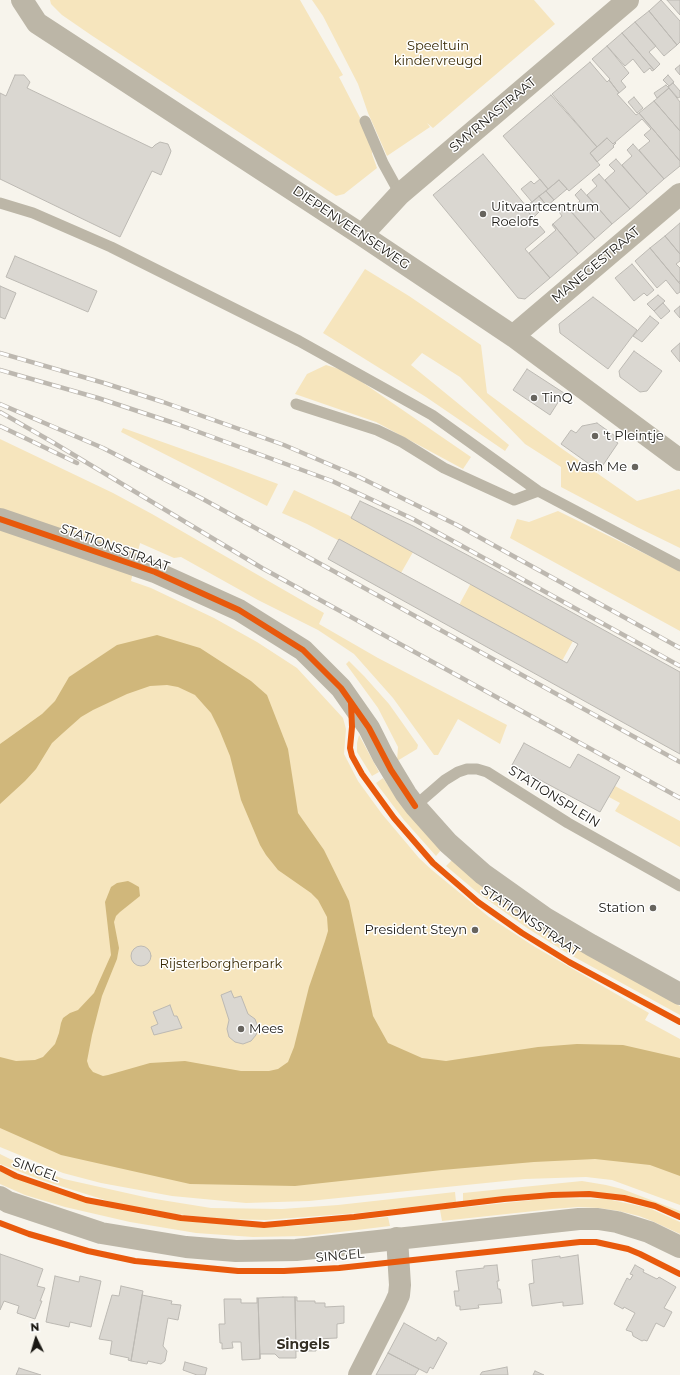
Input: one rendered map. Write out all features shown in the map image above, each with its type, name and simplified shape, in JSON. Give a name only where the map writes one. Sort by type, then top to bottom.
[{"type":"street","name":"DIEPENVEENSEWEG","points":[[22,0],[37,23],[362,235],[513,336],[680,460]]},
{"type":"street","name":"SMYRNASTRAAT","points":[[362,235],[400,194],[628,0]]},
{"type":"street","name":"MANEGESTRAAT","points":[[513,336],[680,194]]},
{"type":"street","name":"STATIONSSTRAAT","points":[[0,519],[155,572],[239,610],[303,650],[341,688],[369,728],[391,770],[415,806],[448,843],[483,874],[528,907],[591,945],[680,994]]},
{"type":"street","name":"SINGEL","points":[[0,1197],[8,1202],[101,1233],[186,1247],[236,1251],[296,1250],[554,1221],[598,1219],[617,1222],[642,1230],[680,1248]]},
{"type":"street","points":[[359,1375],[399,1295],[400,1285],[397,1238]]},
{"type":"lane","points":[[365,120],[383,163],[400,194]]},
{"type":"lane","points":[[0,203],[33,213],[111,247],[299,341],[432,415],[538,491],[680,566]]},
{"type":"lane","points":[[296,404],[377,430],[402,442],[444,468],[514,500],[538,491]]},
{"type":"lane","name":"STATIONSPLEIN","points":[[415,806],[445,780],[458,772],[467,769],[477,769],[487,772],[568,823],[680,886]]},
{"type":"green space","points":[[50,0],[300,0],[343,75],[339,77],[373,143],[372,154],[377,168],[344,194],[336,196],[91,35],[62,15],[51,4]]},
{"type":"green space","name":"Speeltuin kindervreugd","points":[[312,0],[534,0],[555,24],[433,128],[427,123],[430,127],[387,156],[368,113],[358,84],[323,16]]},
{"type":"green space","points":[[365,269],[409,296],[481,345],[487,393],[561,448],[637,501],[679,489],[680,548],[561,487],[561,467],[525,444],[460,377],[422,353],[411,365],[509,445],[505,451],[426,397],[323,333]]},
{"type":"green space","points":[[326,365],[346,371],[471,457],[463,469],[376,422],[295,394],[307,374]]},
{"type":"green space","points":[[123,428],[278,484],[267,506],[121,432]]},
{"type":"green space","name":"Rijsterborgherpark","points":[[0,439],[113,493],[152,514],[324,613],[319,624],[378,658],[507,725],[500,744],[458,719],[438,755],[434,755],[393,698],[354,654],[318,630],[258,600],[181,557],[174,558],[140,543],[131,581],[151,588],[214,618],[257,642],[297,668],[343,718],[346,729],[344,754],[358,781],[382,814],[419,858],[432,870],[489,917],[535,947],[649,1013],[645,1020],[680,1039],[680,1205],[612,1180],[586,1177],[525,1179],[309,1201],[246,1203],[172,1196],[101,1183],[63,1173],[0,1147]]},
{"type":"green space","points":[[294,490],[348,515],[413,552],[401,573],[307,524],[282,513]]},
{"type":"green space","points":[[558,511],[680,571],[680,631],[510,538],[517,519],[529,522]]},
{"type":"green space","points":[[471,583],[573,641],[562,661],[459,605]]},
{"type":"green space","points":[[349,661],[389,704],[418,745],[417,749],[397,761],[398,747],[378,708],[346,664]]},
{"type":"green space","points":[[359,735],[379,772],[372,776],[357,752]]},
{"type":"green space","points":[[383,778],[396,797],[441,850],[436,856],[404,820],[376,783]]},
{"type":"green space","points":[[615,786],[680,821],[680,847],[615,811],[620,803],[609,797]]},
{"type":"green space","points":[[452,860],[480,885],[542,928],[680,1006],[680,1015],[567,953],[527,928],[478,893],[446,866]]},
{"type":"green space","points":[[0,1154],[64,1179],[149,1198],[211,1208],[282,1209],[338,1205],[455,1192],[456,1202],[358,1213],[266,1220],[223,1219],[175,1214],[121,1205],[41,1180],[0,1164]]},
{"type":"green space","points":[[0,1171],[35,1185],[92,1204],[152,1216],[204,1223],[293,1226],[388,1217],[390,1226],[307,1236],[253,1237],[196,1233],[130,1222],[65,1207],[25,1195],[0,1184]]},
{"type":"green space","points":[[582,1181],[622,1189],[680,1211],[680,1215],[651,1202],[587,1191],[559,1192],[463,1201],[463,1193]]},
{"type":"green space","points":[[551,1198],[607,1199],[649,1208],[680,1222],[680,1234],[639,1216],[599,1208],[578,1207],[553,1209],[442,1221],[440,1210]]},
{"type":"shaded area","points":[[157,635],[200,648],[251,681],[267,695],[288,749],[298,813],[324,850],[349,901],[373,1016],[388,1043],[422,1058],[446,1061],[538,1047],[577,1044],[623,1045],[680,1058],[680,1176],[650,1165],[595,1159],[534,1162],[442,1170],[295,1186],[190,1184],[61,1155],[0,1128],[0,1057],[16,1061],[35,1060],[43,1057],[55,1044],[63,1018],[78,1010],[94,993],[111,955],[105,902],[111,887],[117,883],[128,881],[132,883],[139,887],[140,896],[116,916],[114,922],[119,948],[117,959],[102,996],[92,1035],[87,1061],[93,1072],[103,1076],[150,1063],[185,1061],[241,1071],[269,1071],[278,1069],[288,1062],[294,1047],[309,987],[328,931],[327,917],[318,900],[311,893],[278,870],[260,845],[241,800],[230,756],[219,729],[211,713],[195,695],[178,687],[167,685],[150,686],[127,694],[93,710],[81,717],[52,743],[36,769],[0,804],[0,744],[42,714],[55,701],[69,677],[117,645]]},
{"type":"building","points":[[661,0],[680,21],[680,42],[677,45],[649,11]]},
{"type":"building","points":[[667,0],[680,0],[680,15]]},
{"type":"building","points":[[649,11],[677,45],[664,56],[635,22]]},
{"type":"building","points":[[635,22],[656,46],[649,52],[660,64],[654,70],[622,33]]},
{"type":"building","points":[[622,33],[654,70],[652,71],[650,68],[644,73],[633,59],[625,66],[607,46]]},
{"type":"building","points":[[607,46],[629,73],[621,81],[626,87],[619,93],[609,80],[610,79],[592,59]]},
{"type":"building","points":[[590,62],[607,82],[609,80],[619,93],[617,94],[636,115],[639,113],[680,161],[680,166],[664,179],[639,150],[650,141],[644,135],[651,129],[642,119],[613,144],[607,138],[597,147],[552,94]]},
{"type":"building","points":[[680,65],[680,75],[675,69]]},
{"type":"building","points":[[15,75],[24,75],[30,82],[27,88],[152,148],[160,142],[168,144],[171,151],[161,175],[152,171],[120,237],[0,179],[0,93],[6,96]]},
{"type":"building","points":[[668,75],[674,82],[669,86],[663,80]]},
{"type":"building","points":[[673,83],[680,91],[680,97],[678,98],[668,87]]},
{"type":"building","points":[[666,85],[669,88],[657,98],[654,93]]},
{"type":"building","points":[[669,88],[680,102],[680,131],[654,101]]},
{"type":"building","points":[[551,95],[597,147],[590,153],[600,165],[569,191],[559,180],[548,189],[503,136]]},
{"type":"building","points":[[634,97],[643,108],[637,113],[628,102]]},
{"type":"building","points":[[654,101],[680,131],[680,161],[639,113]]},
{"type":"building","points":[[607,138],[613,144],[615,142],[616,143],[613,146],[614,147],[597,162],[590,153]]},
{"type":"building","points":[[633,144],[664,179],[647,194],[622,165],[632,156],[627,150]]},
{"type":"building","points":[[483,154],[526,206],[532,202],[521,189],[531,181],[534,184],[540,179],[548,189],[525,208],[545,232],[525,249],[550,278],[525,299],[518,298],[433,195]]},
{"type":"building","points":[[616,159],[647,194],[630,209],[605,180],[615,171],[609,165]]},
{"type":"building","points":[[599,174],[630,209],[612,224],[587,195],[597,186],[592,180]]},
{"type":"building","points":[[559,180],[567,189],[554,200],[546,191]]},
{"type":"building","points":[[581,189],[612,224],[595,239],[570,210],[580,201],[575,195]]},
{"type":"building","points":[[546,191],[554,200],[547,206],[539,196]]},
{"type":"building","points":[[539,196],[547,206],[540,211],[532,202]]},
{"type":"building","points":[[532,202],[540,211],[533,218],[525,208]]},
{"type":"building","points":[[564,204],[595,239],[578,254],[553,224],[562,216],[557,209]]},
{"type":"building","points":[[680,223],[680,254],[665,236]]},
{"type":"building","points":[[553,224],[578,254],[550,278],[529,253],[556,230],[552,225]]},
{"type":"building","points":[[665,236],[680,254],[680,261],[676,264],[680,268],[680,284],[650,248]]},
{"type":"building","points":[[650,248],[680,284],[680,292],[677,294],[666,280],[657,288],[635,261]]},
{"type":"building","points":[[15,256],[97,291],[88,312],[6,277]]},
{"type":"building","points":[[632,264],[654,290],[647,296],[644,293],[634,301],[615,278]]},
{"type":"building","points":[[0,286],[16,293],[5,319],[0,317]]},
{"type":"building","points":[[658,295],[665,301],[654,311],[647,304]]},
{"type":"building","points":[[593,297],[637,330],[608,369],[560,333],[559,324]]},
{"type":"building","points":[[663,303],[670,311],[661,319],[654,311]]},
{"type":"building","points":[[680,306],[680,318],[674,311]]},
{"type":"building","points":[[650,316],[659,323],[642,342],[633,336]]},
{"type":"building","points":[[680,343],[680,362],[671,351]]},
{"type":"building","points":[[634,351],[662,371],[647,391],[640,392],[620,377],[619,371]]},
{"type":"building","points":[[527,369],[564,393],[550,415],[513,390]]},
{"type":"building","points":[[597,423],[615,436],[613,440],[618,443],[599,471],[561,444],[571,430],[576,433],[582,426]]},
{"type":"building","points":[[360,501],[413,526],[486,565],[680,672],[680,754],[328,559],[339,539],[567,663],[578,644],[351,518]]},
{"type":"building","points":[[524,743],[570,768],[578,754],[620,777],[600,812],[512,765]]},
{"type":"building","points":[[141,946],[148,949],[151,956],[148,963],[141,966],[134,963],[131,956],[134,949]]},
{"type":"building","points":[[231,991],[234,998],[241,996],[248,1014],[255,1019],[258,1027],[256,1035],[251,1041],[243,1044],[235,1042],[229,1037],[227,1029],[229,1020],[221,995]]},
{"type":"building","points":[[170,1005],[174,1016],[177,1016],[182,1028],[154,1035],[151,1027],[158,1024],[153,1012]]},
{"type":"building","points":[[0,1254],[43,1269],[37,1286],[45,1288],[35,1319],[17,1313],[19,1306],[4,1301],[0,1310]]},
{"type":"building","points":[[578,1255],[583,1304],[563,1306],[563,1302],[532,1306],[529,1284],[534,1283],[532,1260]]},
{"type":"building","points":[[497,1265],[499,1281],[497,1281],[498,1289],[500,1289],[502,1303],[478,1305],[479,1308],[460,1310],[460,1306],[456,1306],[454,1291],[459,1291],[456,1271]]},
{"type":"building","points":[[635,1265],[644,1270],[643,1272],[657,1279],[659,1277],[676,1287],[664,1308],[672,1312],[664,1327],[656,1323],[647,1341],[642,1341],[633,1336],[632,1332],[626,1330],[635,1313],[614,1304],[627,1278],[630,1280],[633,1275],[630,1274]]},
{"type":"building","points":[[55,1276],[79,1282],[80,1276],[101,1281],[91,1327],[70,1322],[69,1327],[46,1322]]},
{"type":"building","points":[[121,1286],[143,1291],[131,1361],[128,1360],[129,1358],[110,1354],[112,1341],[99,1339],[112,1295],[119,1296]]},
{"type":"building","points":[[142,1295],[172,1301],[171,1304],[181,1305],[178,1320],[168,1318],[163,1346],[167,1351],[165,1361],[161,1364],[148,1361],[147,1364],[131,1361]]},
{"type":"building","points":[[295,1297],[296,1358],[279,1358],[275,1354],[260,1354],[260,1359],[258,1298]]},
{"type":"building","points":[[295,1297],[297,1297],[297,1301],[315,1301],[315,1303],[325,1303],[325,1307],[344,1306],[344,1323],[337,1324],[337,1338],[316,1339],[316,1351],[296,1351]]},
{"type":"building","points":[[257,1298],[260,1359],[242,1360],[241,1342],[232,1342],[233,1348],[222,1349],[222,1343],[220,1343],[219,1324],[225,1324],[224,1299],[241,1299],[241,1303],[257,1303]]},
{"type":"building","points":[[404,1323],[436,1341],[438,1337],[447,1343],[433,1369],[430,1367],[427,1373],[388,1353]]},
{"type":"building","points":[[388,1353],[419,1369],[415,1375],[376,1375]]},
{"type":"building","points":[[185,1362],[207,1368],[205,1375],[197,1375],[183,1370]]},
{"type":"building","points":[[507,1367],[508,1375],[480,1375],[482,1372]]},
{"type":"building","points":[[19,1368],[41,1375],[16,1375]]},
{"type":"building","points":[[535,1371],[544,1375],[533,1375]]},
{"type":"railway","points":[[0,353],[104,383],[163,402],[284,445],[359,477],[457,525],[680,648]]},
{"type":"railway","points":[[0,370],[98,398],[177,424],[332,481],[413,519],[680,666]]},
{"type":"railway","points":[[0,404],[103,448],[201,498],[680,762]]},
{"type":"railway","points":[[0,412],[262,568],[680,798]]},
{"type":"railway","points":[[0,426],[77,463]]},
{"type":"cycle path","points":[[0,519],[155,572],[239,610],[303,650],[341,688],[369,728],[391,770],[415,806]]},
{"type":"cycle path","points":[[351,703],[352,727],[350,748],[352,756],[362,774],[394,818],[433,863],[478,902],[522,933],[569,962],[680,1022]]},
{"type":"cycle path","points":[[0,1168],[16,1176],[86,1200],[181,1218],[264,1225],[354,1217],[504,1199],[589,1194],[624,1198],[655,1206],[680,1217]]},
{"type":"cycle path","points":[[0,1223],[29,1234],[88,1251],[135,1261],[238,1271],[284,1271],[339,1268],[580,1242],[596,1242],[628,1249],[680,1274]]},
{"type":"place","name":"Uitvaartcentrum Roelofs","points":[[483,214]]},
{"type":"place","name":"TinQ","points":[[534,398]]},
{"type":"place","name":"'t Pleintje","points":[[595,436]]},
{"type":"place","name":"Wash Me","points":[[635,467]]},
{"type":"place","name":"Station","points":[[653,908]]},
{"type":"place","name":"President Steyn","points":[[475,930]]},
{"type":"place","name":"Mees","points":[[241,1029]]},
{"type":"district","name":"Singels","points":[[303,1345]]}]
